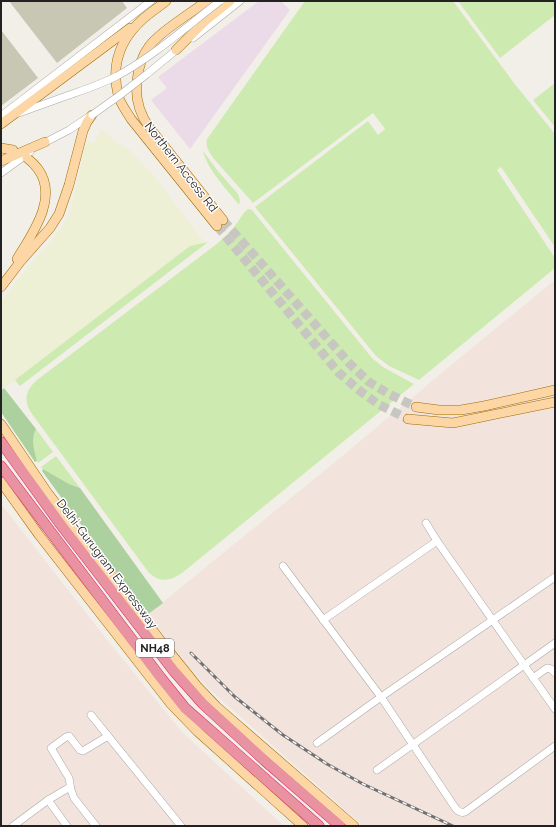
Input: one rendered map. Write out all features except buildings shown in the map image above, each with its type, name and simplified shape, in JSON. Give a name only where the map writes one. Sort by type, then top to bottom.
[{"type":"highway","name":"Delhi-Gurugram Expressway","points":[[1,442],[61,525],[173,670],[203,704],[264,760],[340,826]]},
{"type":"highway","name":"Delhi-Gurugram Expressway","points":[[1,466],[185,708],[319,826]]},
{"type":"main road","name":"Northern Access Rd","points":[[166,1],[144,18],[128,36],[119,51],[116,61],[116,80],[120,99],[123,107],[140,132],[220,223],[149,127],[140,112],[136,96],[136,81],[139,66],[148,47],[159,36],[207,1]]},
{"type":"main road","points":[[176,50],[205,21],[230,1]]},
{"type":"main road","points":[[1,124],[144,18]]},
{"type":"main road","points":[[1,286],[50,228],[59,214],[69,185],[83,131],[92,115]]},
{"type":"main road","points":[[1,161],[45,142]]},
{"type":"main road","points":[[1,148],[13,150]]},
{"type":"main road","points":[[1,286],[39,221],[45,204],[46,190],[44,181],[38,168],[27,158]]},
{"type":"main road","points":[[416,407],[439,410],[461,410],[555,390]]},
{"type":"main road","points":[[408,419],[453,423],[555,402]]},
{"type":"main road","points":[[1,424],[47,492],[197,686],[217,707],[354,826]]},
{"type":"main road","points":[[1,482],[40,535],[170,703],[198,732],[300,825]]},
{"type":"street","points":[[1,116],[151,1]]},
{"type":"street","points":[[12,116],[86,89],[108,80],[132,67],[220,1]]},
{"type":"street","points":[[1,173],[45,142],[69,130],[120,95],[240,1]]},
{"type":"street","points":[[426,523],[437,542],[555,710]]},
{"type":"street","points":[[323,620],[437,542]]},
{"type":"street","points":[[283,566],[381,697],[458,811],[463,812],[474,806],[555,746]]},
{"type":"street","points":[[317,743],[555,577]]},
{"type":"street","points":[[377,770],[555,643]]},
{"type":"street","points":[[533,678],[547,668],[552,669],[555,673]]},
{"type":"street","points":[[91,715],[181,826]]},
{"type":"street","points":[[96,826],[74,798],[70,787],[69,778],[52,751],[52,748],[69,736],[80,750],[83,751],[108,736]]},
{"type":"street","points":[[14,826],[48,800],[70,787]]},
{"type":"street","points":[[48,800],[66,826]]},
{"type":"shaded area","points":[[9,1],[122,1],[127,8],[57,63]]},
{"type":"shaded area","points":[[259,1],[281,1],[290,10],[190,149],[151,100],[167,88],[158,77]]},
{"type":"shaded area","points":[[1,30],[38,78],[1,106]]},
{"type":"shaded area","points":[[101,129],[136,156],[154,176],[205,243],[190,246],[1,391],[1,302],[63,225],[69,213],[86,142],[94,143]]},
{"type":"shaded area","points":[[555,280],[555,826],[363,826],[208,688],[190,669],[147,615]]},
{"type":"shaded area","points":[[1,504],[108,641],[182,732],[284,826],[1,826]]},
{"type":"green space","points":[[305,1],[453,1],[514,83],[555,134],[555,247],[501,167],[497,170],[555,258],[555,268],[419,380],[389,366],[376,356],[255,207],[368,121],[378,135],[385,129],[373,113],[253,203],[214,159],[207,147],[207,139]]},
{"type":"green space","points":[[458,1],[555,1],[555,15],[500,58]]},
{"type":"green space","points":[[555,83],[555,127],[533,100]]},
{"type":"green space","points":[[203,151],[238,194],[240,200],[239,205],[213,173]]},
{"type":"green space","points":[[248,209],[252,210],[372,358],[383,367],[414,384],[182,573],[174,578],[161,580],[149,573],[32,414],[26,400],[30,388],[37,380],[218,243],[236,225]]},
{"type":"green space","points":[[208,242],[20,386],[15,380],[190,246]]},
{"type":"green space","points":[[4,388],[36,429],[33,441],[37,461],[35,462],[1,412],[1,391]]},
{"type":"green space","points":[[36,429],[53,452],[38,463],[34,446]]},
{"type":"green space","points":[[56,456],[80,488],[68,484],[41,467]]},
{"type":"green space","points":[[43,469],[69,484],[80,488],[163,603],[147,615],[42,471]]},
{"type":"tunnel","points":[[223,220],[350,364],[369,382],[389,394],[416,407]]},
{"type":"tunnel","points":[[217,226],[338,372],[378,404],[408,419]]},
{"type":"railway","points":[[191,653],[235,697],[283,735],[327,764],[363,784],[453,826]]}]
